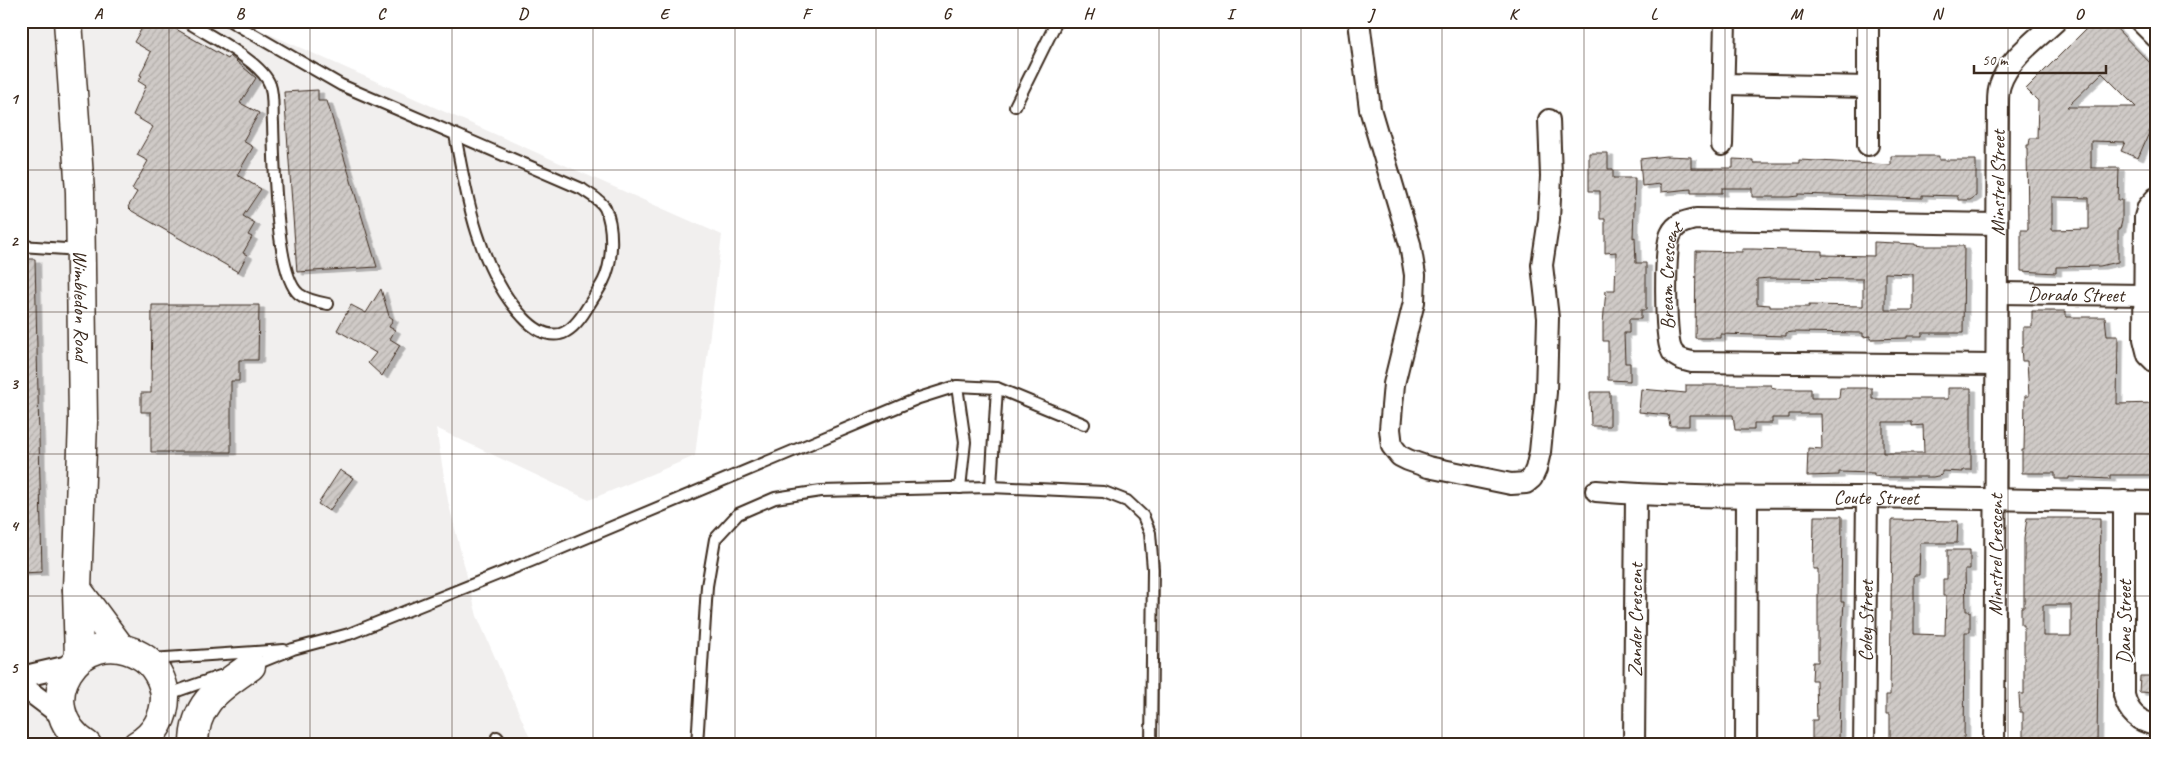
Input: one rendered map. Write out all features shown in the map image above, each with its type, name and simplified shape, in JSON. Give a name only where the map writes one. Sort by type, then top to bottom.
[{"type":"main road","name":"Wimbledon Road","points":[[68,21],[80,192],[84,421],[76,661]]},
{"type":"main road","points":[[77,589],[120,647],[147,659],[162,682],[165,695],[164,734],[152,733],[138,745]]},
{"type":"main road","points":[[74,735],[60,703],[61,689],[65,676],[76,661],[95,650],[120,647]]},
{"type":"main road","points":[[194,745],[194,733],[201,710],[213,693],[251,666]]},
{"type":"street","points":[[1359,21],[1370,109],[1410,244],[1415,276],[1414,302],[1394,384],[1390,429],[1390,439],[1395,452],[1408,460],[1428,467],[1511,484],[1526,482],[1532,478],[1536,470],[1540,452],[1546,392],[1548,318],[1542,265],[1551,176],[1550,120]]},
{"type":"street","points":[[1722,145],[1725,21]]},
{"type":"street","points":[[1868,21],[1868,145]]},
{"type":"street","name":"Minstrel Street","points":[[1996,365],[1998,104],[2000,86],[2005,73],[2016,60],[2056,21]]},
{"type":"street","points":[[2140,21],[2156,37]]},
{"type":"street","points":[[1724,84],[1868,87]]},
{"type":"street","name":"Dorado Street","points":[[1997,293],[2144,295],[2145,217],[2148,207],[2156,198]]},
{"type":"street","name":"Bream Crescent","points":[[1996,365],[1692,362],[1684,360],[1674,355],[1668,340],[1667,258],[1668,241],[1672,232],[1685,221],[1696,218],[1997,224]]},
{"type":"street","points":[[2144,295],[2145,349],[2156,363]]},
{"type":"street","name":"Minstrel Crescent","points":[[1994,745],[1996,365]]},
{"type":"street","name":"Coute Street","points":[[1596,491],[1747,498],[1867,497],[2156,502]]},
{"type":"street","name":"Zander Crescent","points":[[1634,745],[1636,494]]},
{"type":"street","name":"Coley Street","points":[[1864,745],[1867,497]]},
{"type":"street","points":[[1746,745],[1747,498]]},
{"type":"street","name":"Dane Street","points":[[2124,501],[2124,695],[2127,706],[2133,715],[2141,721],[2156,725]]},
{"type":"street","points":[[21,677],[76,661]]},
{"type":"street","points":[[21,685],[74,735]]},
{"type":"lane","points":[[186,21],[256,64],[270,85],[276,192],[286,270],[292,287],[299,294],[309,300],[328,304]]},
{"type":"lane","points":[[230,21],[341,85],[455,134],[582,189],[600,201],[609,220],[610,260],[604,281],[579,321],[566,331],[559,334],[541,332],[534,328],[509,302],[494,273],[476,227],[465,189],[455,134]]},
{"type":"lane","points":[[1016,106],[1057,21]]},
{"type":"lane","points":[[21,246],[81,250]]},
{"type":"lane","points":[[957,386],[965,442],[960,488]]},
{"type":"lane","points":[[165,695],[251,666],[293,649],[349,634],[531,561],[919,398],[957,386],[997,388],[1084,424]]},
{"type":"lane","points":[[991,487],[997,388]]},
{"type":"lane","points":[[697,745],[707,586],[716,539],[738,514],[775,498],[820,491],[991,487],[1104,492],[1127,501],[1143,516],[1150,533],[1153,569],[1151,745]]},
{"type":"lane","points":[[147,659],[293,649]]},
{"type":"shaded area","points":[[21,21],[240,21],[722,235],[695,456],[589,500],[436,428],[448,501],[477,616],[533,745],[21,745]]},
{"type":"building","points":[[146,21],[162,21],[228,59],[230,56],[256,78],[240,103],[259,113],[243,141],[253,147],[237,175],[261,189],[243,216],[255,223],[248,235],[252,237],[243,253],[247,255],[238,272],[128,207],[137,192],[132,189],[148,161],[137,155],[153,127],[133,115],[146,86],[138,81],[142,76],[140,75],[151,52],[134,42]]},
{"type":"building","points":[[2098,21],[2109,21],[2156,69],[2156,127],[2153,124],[2138,158],[2121,151],[2125,142],[2091,141],[2091,168],[2119,168],[2118,200],[2122,200],[2122,221],[2120,229],[2118,229],[2118,262],[2100,266],[2056,267],[2056,273],[2021,271],[2021,230],[2028,230],[2027,145],[2029,145],[2030,138],[2037,138],[2038,101],[2026,89],[2088,27],[2090,29]],"holes":[[[2102,73],[2136,107],[2067,107]],[[2052,197],[2089,198],[2089,229],[2052,230]]]},
{"type":"building","points":[[318,90],[318,101],[327,101],[377,267],[297,272],[284,92]]},
{"type":"building","points":[[1589,153],[1608,153],[1608,169],[1613,169],[1613,178],[1635,178],[1633,238],[1635,237],[1636,263],[1646,263],[1646,310],[1641,310],[1641,319],[1629,319],[1629,333],[1624,333],[1625,363],[1630,363],[1630,381],[1608,380],[1608,341],[1603,341],[1603,323],[1606,290],[1615,290],[1616,252],[1605,253],[1605,219],[1600,219],[1600,191],[1589,191]]},
{"type":"building","points":[[1666,156],[1691,157],[1691,168],[1733,168],[1733,159],[1753,160],[1753,163],[1799,163],[1799,160],[1891,165],[1891,156],[1939,156],[1939,160],[1976,160],[1976,196],[1970,200],[1958,200],[1958,196],[1922,195],[1922,198],[1798,194],[1798,196],[1789,197],[1752,197],[1752,188],[1722,188],[1722,193],[1691,193],[1691,189],[1661,192],[1661,184],[1642,186],[1640,159]]},
{"type":"building","points":[[1874,242],[1923,246],[1964,246],[1963,333],[1922,333],[1922,336],[1907,336],[1907,338],[1870,339],[1870,336],[1863,337],[1863,333],[1793,332],[1786,333],[1786,336],[1721,334],[1721,338],[1695,338],[1696,251],[1742,252],[1742,249],[1753,249],[1822,251],[1822,255],[1874,256]],"holes":[[[1885,273],[1913,274],[1913,310],[1885,310]],[[1757,279],[1863,279],[1863,306],[1809,305],[1809,307],[1770,307],[1770,305],[1757,304]]]},
{"type":"building","points":[[21,259],[35,259],[42,572],[21,573]]},
{"type":"building","points":[[381,289],[389,316],[393,319],[389,327],[395,330],[390,339],[400,345],[382,376],[368,363],[376,353],[337,330],[351,305],[366,313]]},
{"type":"building","points":[[152,305],[259,305],[258,360],[239,360],[239,381],[231,381],[231,452],[151,452],[151,412],[141,412],[141,393],[151,393]]},
{"type":"building","points":[[2032,311],[2066,311],[2066,317],[2105,317],[2107,336],[2118,336],[2117,404],[2156,403],[2156,475],[2110,475],[2110,479],[2069,477],[2069,479],[2055,479],[2055,473],[2022,473],[2025,396],[2029,396],[2027,361],[2022,361],[2021,347],[2023,347],[2023,327],[2032,327]]},
{"type":"building","points":[[1686,385],[1771,385],[1771,387],[1779,389],[1811,389],[1811,398],[1839,398],[1840,388],[1872,388],[1872,399],[1948,399],[1948,388],[1971,388],[1971,470],[1963,470],[1963,472],[1942,471],[1942,475],[1933,477],[1882,477],[1874,476],[1874,473],[1839,472],[1839,475],[1807,476],[1808,448],[1822,449],[1821,414],[1789,414],[1789,418],[1772,418],[1772,423],[1754,423],[1754,430],[1735,430],[1733,415],[1689,415],[1689,426],[1670,426],[1668,415],[1639,412],[1641,389],[1686,393]],"holes":[[[1883,422],[1912,422],[1912,426],[1923,425],[1924,453],[1883,453]]]},
{"type":"building","points":[[1590,392],[1610,392],[1610,426],[1591,426]]},
{"type":"building","points":[[340,470],[353,478],[329,511],[318,504]]},
{"type":"building","points":[[1814,516],[1842,516],[1841,602],[1844,602],[1839,739],[1812,739],[1812,720],[1817,720],[1816,680],[1812,680],[1813,662],[1818,662],[1818,569],[1813,569]]},
{"type":"building","points":[[2027,518],[2100,518],[2097,742],[2023,742],[2023,712],[2020,712],[2019,694],[2024,694],[2024,625],[2021,625],[2021,607],[2024,607],[2024,539]],"holes":[[[2043,605],[2071,605],[2071,636],[2043,636]]]},
{"type":"building","points":[[1892,520],[1958,521],[1957,543],[1920,543],[1919,575],[1914,575],[1914,634],[1945,635],[1946,596],[1943,596],[1943,579],[1947,579],[1947,550],[1970,550],[1970,569],[1965,569],[1966,611],[1970,611],[1970,632],[1965,632],[1964,745],[1942,745],[1942,742],[1890,741],[1890,714],[1886,714],[1886,695],[1890,695]]},
{"type":"building","points":[[2140,676],[2156,676],[2156,693],[2139,692]]}]
